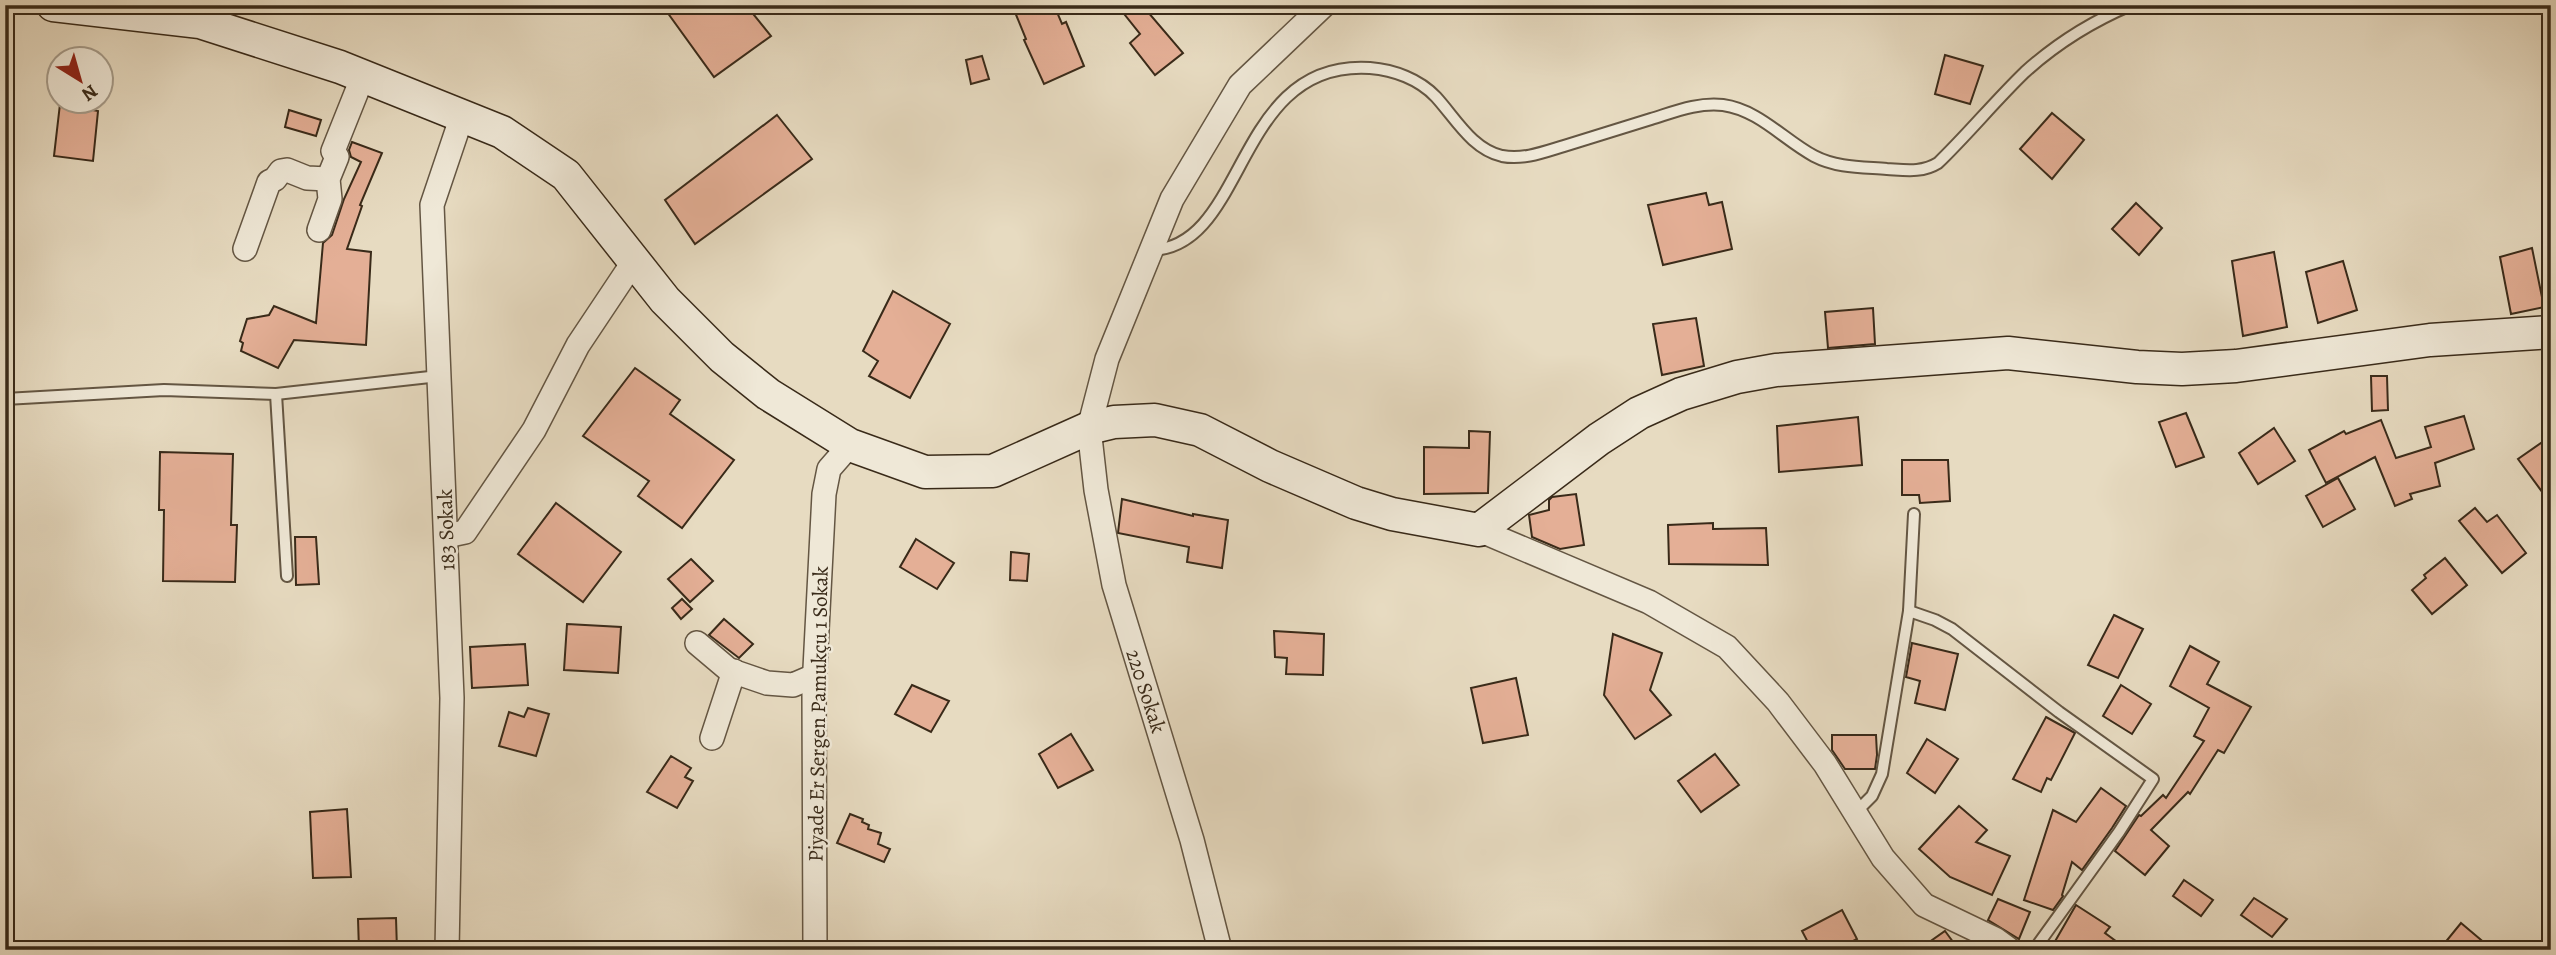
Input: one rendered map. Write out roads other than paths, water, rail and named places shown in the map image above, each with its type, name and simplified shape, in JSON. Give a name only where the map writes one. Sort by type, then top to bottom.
[{"type":"street","points":[[53,5],[200,22],[363,76],[502,132],[566,175],[665,300],[722,357],[768,394],[850,445],[925,472],[993,471],[1088,428],[1130,420],[1178,424],[1200,430],[1270,466],[1356,503],[1479,530],[1648,603],[1727,647],[1778,702],[1825,764],[1883,858],[1924,905],[1995,939],[2010,950]]},
{"type":"street","points":[[1088,428],[1107,359],[1172,199],[1240,85],[1324,5]]},
{"type":"street","points":[[319,230],[330,199],[328,179],[337,156],[333,151],[363,76]]},
{"type":"street","name":"183 Sokak","points":[[447,950],[452,698],[432,205],[462,116]]},
{"type":"street","points":[[245,249],[269,182],[281,171],[287,170],[307,178],[328,179]]},
{"type":"street","points":[[446,536],[465,533],[534,430],[578,345],[634,261]]},
{"type":"street","points":[[1479,530],[1599,439],[1639,413],[1681,394],[1737,377],[1776,370],[2008,353],[2137,368],[2182,369],[2236,366],[2430,340],[2551,332]]},
{"type":"street","name":"220 Sokak","points":[[1088,428],[1096,490],[1114,585],[1192,840],[1220,950]]},
{"type":"street","name":"Piyade Er Sergen Pamukçu 1 Sokak","points":[[815,950],[814,676],[824,494],[829,469],[850,445]]},
{"type":"street","points":[[697,643],[729,670],[767,683],[793,685],[814,676]]},
{"type":"street","points":[[712,738],[734,671]]},
{"type":"lane","points":[[1150,250],[1169,248],[1199,229],[1273,110],[1297,88],[1326,73],[1341,69],[1373,69],[1399,74],[1419,83],[1436,97],[1479,145],[1499,155],[1512,157],[1537,154],[1684,109],[1710,104],[1738,108],[1751,114],[1801,149],[1831,163],[1915,171],[1938,163],[2025,72],[2045,56],[2092,24],[2131,5]]},
{"type":"lane","points":[[5,399],[164,390],[276,394],[439,376]]},
{"type":"lane","points":[[276,394],[287,576]]},
{"type":"lane","points":[[1855,813],[1872,796],[1882,774],[1909,611],[1914,514]]},
{"type":"lane","points":[[1909,611],[1952,629],[2059,712],[2153,779],[2119,832],[2034,950]]}]
